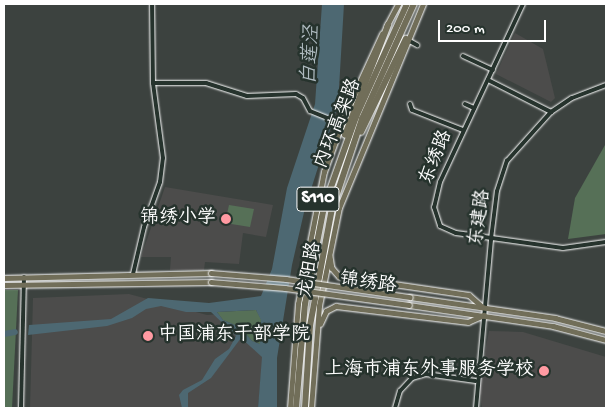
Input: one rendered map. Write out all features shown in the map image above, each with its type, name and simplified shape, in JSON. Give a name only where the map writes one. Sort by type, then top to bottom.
[{"type":"highway","name":"内环高架路","points":[[305,408],[313,305],[327,227],[342,175],[407,4]]},
{"type":"highway","name":"内环高架路","points":[[296,408],[305,304],[316,240],[335,173],[397,33],[414,4]]},
{"type":"highway","points":[[335,173],[351,118],[388,25]]},
{"type":"highway","points":[[342,175],[406,39]]},
{"type":"main road","name":"龙阳路","points":[[290,408],[298,304],[324,172],[359,81],[398,4]]},
{"type":"main road","name":"龙阳路","points":[[312,408],[314,357],[329,250],[343,197],[406,39],[423,4]]},
{"type":"main road","points":[[329,250],[332,268],[339,276],[469,295],[484,308]]},
{"type":"main road","name":"锦绣路","points":[[4,278],[133,274],[211,274],[286,280],[555,318],[606,331]]},
{"type":"main road","name":"锦绣路","points":[[4,285],[211,282],[285,288],[553,326],[606,340]]},
{"type":"main road","points":[[314,357],[322,318],[333,307],[468,322],[484,315]]},
{"type":"street","points":[[133,274],[144,228],[160,182],[163,158],[163,135],[153,83],[152,4]]},
{"type":"street","name":"东绣路","points":[[523,4],[440,182],[434,207],[440,226],[456,234],[563,248],[606,242]]},
{"type":"street","points":[[406,39],[417,45]]},
{"type":"street","points":[[463,56],[492,70]]},
{"type":"street","points":[[488,80],[551,112]]},
{"type":"street","points":[[153,83],[206,82],[247,96],[296,94],[303,98],[310,110],[335,121]]},
{"type":"street","name":"东建路","points":[[476,408],[476,381],[497,191],[507,161],[551,112],[572,98],[606,85]]},
{"type":"street","points":[[410,104],[412,110],[463,130]]},
{"type":"street","points":[[465,104],[474,108]]},
{"type":"street","points":[[20,408],[24,277]]},
{"type":"street","points":[[396,408],[400,391],[412,378],[426,374],[476,381]]},
{"type":"shaded area","points":[[515,33],[543,49],[555,98],[551,102],[496,74]]},
{"type":"shaded area","name":"锦绣小学","points":[[165,187],[273,205],[266,237],[243,233],[239,264],[205,262],[204,270],[170,270],[171,257],[141,257]]},
{"type":"shaded area","name":"中国浦东干部学院","points":[[129,294],[207,315],[267,311],[258,408],[30,408],[33,298]]},
{"type":"shaded area","name":"上海市浦东外事服务学校","points":[[489,331],[523,332],[606,357],[606,408],[482,408],[479,386]]},
{"type":"green space","points":[[605,145],[606,234],[568,239],[575,198]]},
{"type":"green space","points":[[229,205],[254,209],[250,227],[225,223]]},
{"type":"green space","points":[[4,290],[18,290],[12,408],[4,408]]},
{"type":"green space","points":[[256,310],[261,319],[260,344],[252,341],[240,327],[223,320],[217,312]]},
{"type":"water","points":[[322,4],[344,4],[338,105],[305,208],[292,265],[277,358],[277,408],[258,408],[262,357],[241,338],[211,378],[188,393],[188,408],[182,408],[179,395],[183,390],[202,380],[215,359],[229,349],[236,336],[211,312],[186,312],[161,306],[146,309],[132,318],[107,326],[28,335],[29,325],[111,319],[148,298],[209,303],[261,296],[272,269],[287,188],[315,104]],"holes":[[[256,310],[261,320],[260,344],[252,341],[240,327],[223,320],[217,312]]]},
{"type":"waterway","points":[[4,334],[15,332]]},
{"type":"place","name":"锦绣小学","points":[[226,219]]},
{"type":"place","name":"中国浦东干部学院","points":[[148,336]]},
{"type":"place","name":"上海市浦东外事服务学校","points":[[544,371]]},
{"type":"water label","name":"白莲泾","points":[[312,55]]}]
